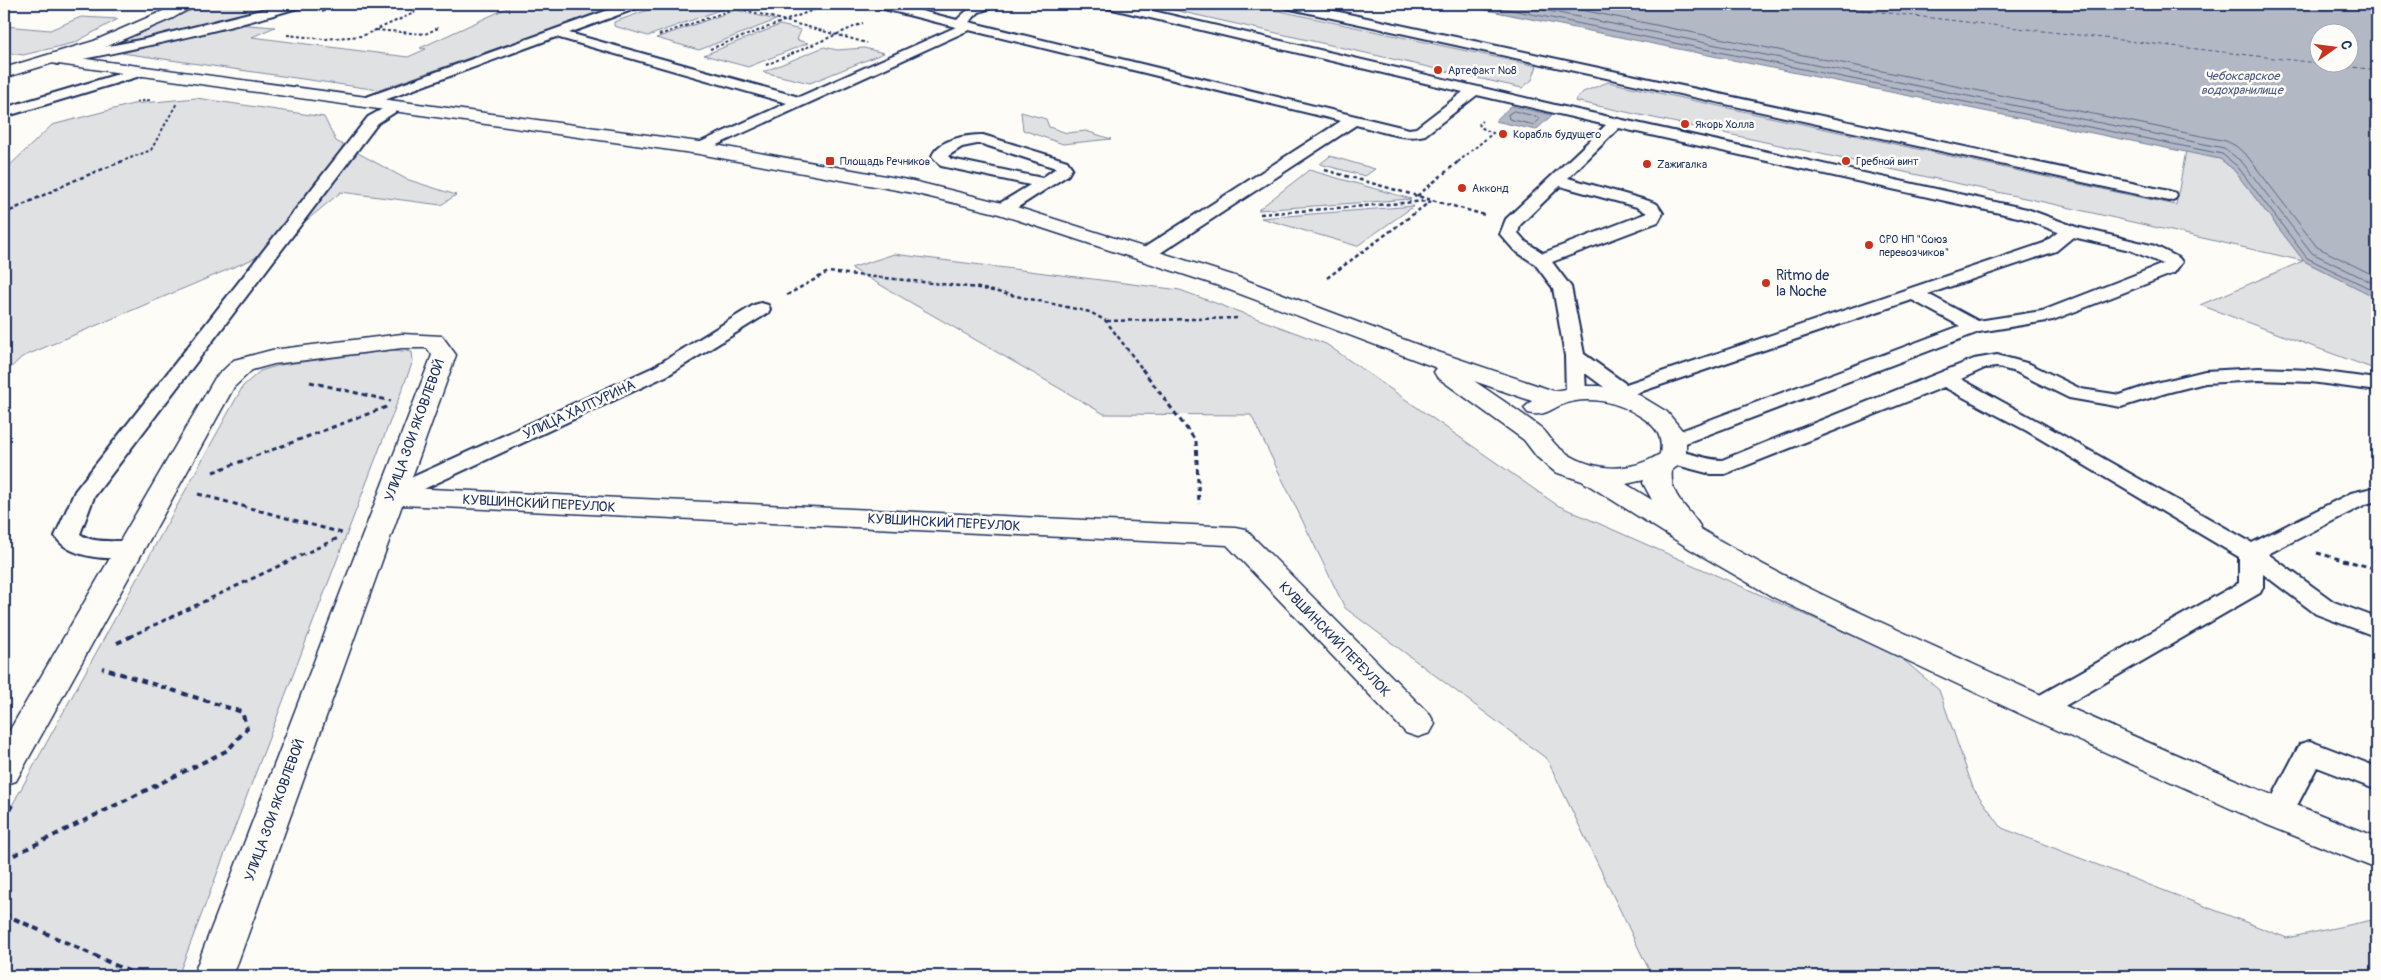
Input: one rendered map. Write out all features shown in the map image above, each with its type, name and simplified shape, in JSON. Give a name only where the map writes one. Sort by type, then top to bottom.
[{"type":"street","points":[[4,73],[57,60],[117,37],[190,4]]},
{"type":"street","points":[[57,60],[699,148],[913,187],[1003,209],[1227,281],[1421,354],[1551,399]]},
{"type":"street","name":"УЛИЦА ЗОИ ЯКОВЛЕВОЙ","points":[[4,771],[224,383],[243,365],[272,357],[384,343],[434,341],[444,356],[390,496],[213,976]]},
{"type":"street","points":[[1421,354],[1533,434],[1546,451],[1565,466],[1592,475],[1700,542],[1784,590],[2039,708],[2278,814],[2377,853]]},
{"type":"street","points":[[1533,434],[1529,421],[1534,409],[1551,399],[1586,393],[1621,397],[1647,408],[1666,424],[1669,455],[1657,483],[1669,506],[1700,542]]},
{"type":"street","points":[[1592,475],[1631,476],[1669,455]]},
{"type":"street","name":"КУВШИНСКИЙ ПЕРЕУЛОК","points":[[390,496],[1235,536],[1418,724]]},
{"type":"lane","points":[[57,60],[145,43],[297,4]]},
{"type":"lane","points":[[366,102],[636,4]]},
{"type":"lane","points":[[880,4],[1409,133],[1420,132],[1474,90]]},
{"type":"lane","points":[[699,148],[907,54],[964,25],[974,9],[989,4]]},
{"type":"lane","points":[[1108,4],[1508,98],[2027,214],[2070,231],[2131,243],[2158,252],[2173,262],[2168,269],[2046,316],[1975,327],[1669,455]]},
{"type":"lane","points":[[1286,4],[2169,196]]},
{"type":"lane","points":[[555,34],[799,102]]},
{"type":"lane","points":[[4,113],[142,71]]},
{"type":"lane","points":[[130,548],[84,548],[67,536],[83,496],[373,120],[395,106]]},
{"type":"lane","points":[[1145,255],[1353,120]]},
{"type":"lane","points":[[1617,122],[1512,223],[1509,234],[1520,246],[1541,260],[1562,287],[1575,356],[1586,393],[1622,391],[2050,247],[2070,231]]},
{"type":"lane","points":[[1003,209],[1062,172],[1064,168],[1061,164],[983,140],[959,141],[942,150],[940,156],[946,163],[952,165],[1044,183]]},
{"type":"lane","points":[[1541,260],[1652,218],[1655,214],[1651,208],[1643,204],[1557,180]]},
{"type":"lane","points":[[1912,293],[1975,327]]},
{"type":"lane","name":"УЛИЦА ХАЛТУРИНА","points":[[390,496],[661,371],[761,309]]},
{"type":"lane","points":[[1575,356],[1647,408]]},
{"type":"lane","points":[[1669,455],[1711,467],[1725,466],[1945,379],[1981,362],[1997,361],[2023,368],[2076,394],[2121,401],[2158,388],[2206,377],[2241,375],[2311,376],[2377,386]]},
{"type":"lane","points":[[1945,379],[2262,548],[2325,608],[2377,628]]},
{"type":"lane","points":[[2039,708],[2251,587],[2262,548],[2360,498],[2377,494]]},
{"type":"lane","points":[[2278,814],[2310,752],[2377,779]]},
{"type":"path","points":[[316,15],[342,4]]},
{"type":"path","points":[[282,34],[324,39],[362,36],[414,13],[417,4]]},
{"type":"path","points":[[464,8],[472,4]]},
{"type":"path","points":[[723,4],[907,54]]},
{"type":"path","points":[[616,50],[748,4]]},
{"type":"path","points":[[668,65],[824,6]]},
{"type":"path","points":[[726,81],[866,22]]},
{"type":"path","points":[[376,30],[425,34],[438,28]]},
{"type":"path","points":[[4,214],[73,181],[151,150],[181,97]]},
{"type":"path","points":[[1416,197],[1493,133],[1480,127],[1479,124],[1508,98]]},
{"type":"path","points":[[1292,160],[1512,223]]},
{"type":"path","points":[[1213,211],[1248,215],[1431,201]]},
{"type":"path","points":[[1327,278],[1431,201]]},
{"type":"path","points":[[761,309],[828,272],[979,288],[1090,312],[1106,321],[1196,441],[1200,534]]},
{"type":"path","points":[[1106,321],[1228,319]]},
{"type":"path","points":[[211,473],[398,403],[306,382]]},
{"type":"path","points":[[114,644],[346,534],[196,494]]},
{"type":"path","points":[[2262,548],[2377,569]]},
{"type":"path","points":[[4,860],[228,750],[247,728],[242,712],[100,667]]},
{"type":"path","points":[[4,914],[139,976]]},
{"type":"shaded area","points":[[205,4],[285,4],[126,44],[121,42]]},
{"type":"shaded area","points":[[516,4],[621,4],[379,90],[122,53],[235,24],[275,27],[252,37],[408,57],[426,49],[420,48]]},
{"type":"shaded area","points":[[665,4],[710,4],[725,8],[648,36],[614,26],[614,22]]},
{"type":"shaded area","points":[[1147,4],[1247,4],[1537,66],[1532,80],[1522,88]]},
{"type":"shaded area","points":[[736,10],[776,20],[699,50],[656,38]]},
{"type":"shaded area","points":[[81,17],[118,19],[74,43],[23,55],[4,52],[4,26],[50,30]]},
{"type":"shaded area","points":[[780,25],[801,30],[797,40],[808,43],[748,67],[704,55]]},
{"type":"shaded area","points":[[824,47],[837,50],[864,48],[884,53],[810,83],[763,72]]},
{"type":"shaded area","points":[[1608,82],[2176,205],[2186,151],[2220,159],[2233,169],[2304,261],[2377,297],[2377,370],[2200,305],[2303,261],[2062,206],[1575,101],[1583,92]]},
{"type":"shaded area","points":[[196,98],[324,117],[336,141],[406,179],[456,195],[441,205],[341,192],[267,253],[22,357],[4,374],[4,171],[52,125],[133,104]]},
{"type":"shaded area","points":[[1021,112],[1046,119],[1049,127],[1067,133],[1086,131],[1111,139],[1063,144],[1023,130]]},
{"type":"shaded area","points":[[1330,156],[1375,169],[1365,176],[1320,164]]},
{"type":"shaded area","points":[[1309,170],[1411,199],[1258,210]]},
{"type":"shaded area","points":[[1414,206],[1357,246],[1261,218]]},
{"type":"shaded area","points":[[894,254],[1180,290],[1326,344],[1557,505],[1899,656],[1939,690],[1973,788],[2002,828],[2287,938],[2377,919],[2377,976],[1652,976],[1547,759],[1345,608],[1251,415],[1104,414],[851,268]]},
{"type":"shaded area","points":[[393,350],[412,352],[413,361],[178,976],[4,976],[4,820],[243,386],[260,371],[280,365]]},
{"type":"water","name":"Чебоксарское водохранилище","points":[[1457,4],[2377,4],[2377,298],[2304,261],[2233,169],[2220,159]]},
{"type":"water","points":[[1511,106],[1552,115],[1536,130],[1495,121]]},
{"type":"ferry route","points":[[1812,4],[2377,70]]},
{"type":"place","name":"Артефакт №8","points":[[1438,70]]},
{"type":"place","name":"Якорь Холла","points":[[1685,124]]},
{"type":"place","name":"Корабль будущего","points":[[1503,134]]},
{"type":"place","name":"Площадь Речников","points":[[830,161]]},
{"type":"place","name":"Гребной винт","points":[[1846,161]]},
{"type":"place","name":"Zажигалка","points":[[1647,164]]},
{"type":"place","name":"Акконд","points":[[1462,188]]},
{"type":"place","name":"СРО НП \"Союз перевозчиков\"","points":[[1869,245]]},
{"type":"place","name":"Ritmo de la Noche","points":[[1766,283]]}]
